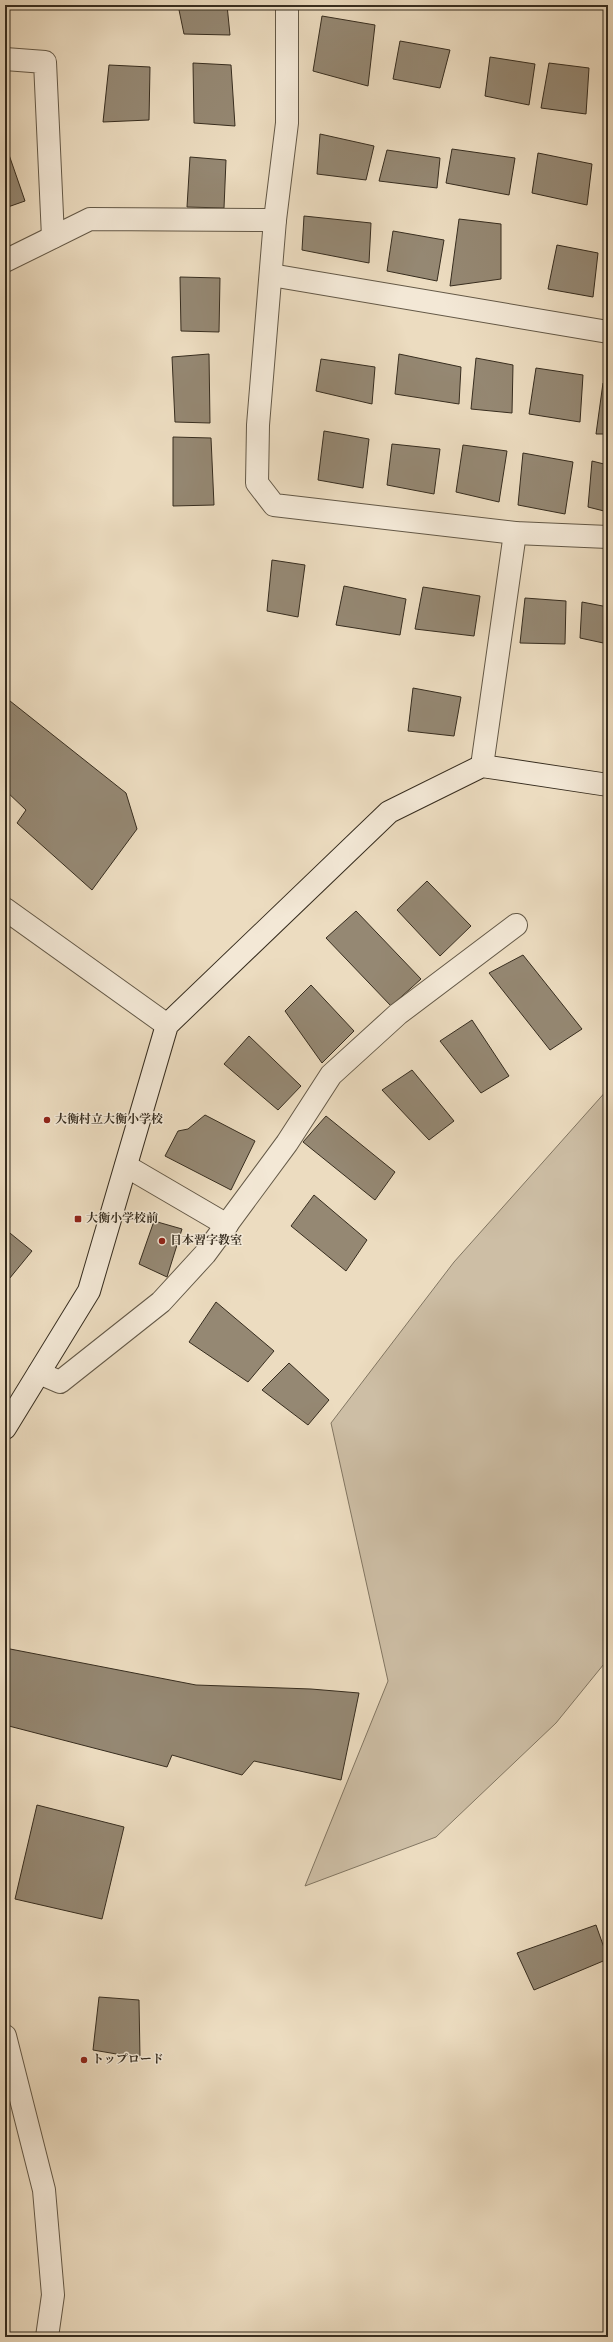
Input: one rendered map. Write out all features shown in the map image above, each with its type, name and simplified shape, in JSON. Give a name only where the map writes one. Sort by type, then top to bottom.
[{"type":"street","points":[[287,5],[287,122],[275,220],[258,425],[257,483],[274,505],[515,533],[608,537]]},
{"type":"street","points":[[5,59],[45,62],[53,237]]},
{"type":"street","points":[[5,261],[90,219],[275,220]]},
{"type":"street","points":[[271,275],[608,332]]},
{"type":"street","points":[[482,766],[515,533]]},
{"type":"street","points":[[5,1428],[89,1291],[167,1026],[389,812],[482,766],[608,785]]},
{"type":"street","points":[[5,909],[167,1026]]},
{"type":"street","points":[[39,1373],[60,1382],[160,1302],[205,1254],[227,1225],[287,1143],[331,1075],[398,1014],[516,925]]},
{"type":"street","points":[[126,1166],[227,1225]]},
{"type":"street","points":[[5,2036],[44,2190],[53,2296],[47,2337]]},
{"type":"shaded area","points":[[608,1089],[608,1659],[556,1723],[436,1837],[305,1886],[388,1681],[331,1423],[454,1262]]},
{"type":"building","points":[[178,5],[227,5],[230,35],[184,34]]},
{"type":"building","points":[[322,16],[375,25],[368,86],[313,71]]},
{"type":"building","points":[[400,41],[450,50],[440,88],[393,79]]},
{"type":"building","points":[[490,57],[535,64],[529,105],[485,96]]},
{"type":"building","points":[[193,63],[231,65],[235,126],[194,123]]},
{"type":"building","points":[[549,63],[589,68],[586,114],[541,108]]},
{"type":"building","points":[[109,65],[150,67],[149,120],[103,122]]},
{"type":"building","points":[[320,134],[374,146],[366,180],[317,174]]},
{"type":"building","points":[[5,149],[7,149],[25,201],[5,208]]},
{"type":"building","points":[[452,149],[515,158],[509,195],[446,183]]},
{"type":"building","points":[[387,150],[440,158],[437,188],[379,181]]},
{"type":"building","points":[[538,153],[592,164],[587,205],[532,193]]},
{"type":"building","points":[[190,157],[226,160],[224,208],[187,207]]},
{"type":"building","points":[[304,216],[371,223],[369,263],[302,250]]},
{"type":"building","points":[[459,219],[501,224],[501,279],[450,286]]},
{"type":"building","points":[[393,231],[444,240],[437,281],[387,271]]},
{"type":"building","points":[[557,245],[598,253],[593,297],[548,289]]},
{"type":"building","points":[[180,277],[220,278],[219,332],[181,331]]},
{"type":"building","points":[[209,354],[210,423],[175,422],[172,357]]},
{"type":"building","points":[[399,354],[461,367],[459,404],[395,394]]},
{"type":"building","points":[[476,358],[513,365],[512,413],[471,409]]},
{"type":"building","points":[[321,359],[375,367],[372,404],[316,391]]},
{"type":"building","points":[[536,368],[583,375],[580,422],[529,414]]},
{"type":"building","points":[[603,383],[608,384],[608,434],[596,434]]},
{"type":"building","points":[[324,431],[369,439],[363,488],[318,480]]},
{"type":"building","points":[[173,437],[211,438],[214,505],[173,506]]},
{"type":"building","points":[[392,444],[440,449],[434,494],[387,485]]},
{"type":"building","points":[[463,445],[507,451],[499,502],[456,492]]},
{"type":"building","points":[[523,453],[573,462],[565,514],[518,505]]},
{"type":"building","points":[[592,461],[608,465],[608,512],[588,507]]},
{"type":"building","points":[[272,560],[305,565],[298,617],[267,611]]},
{"type":"building","points":[[344,586],[406,599],[400,635],[336,625]]},
{"type":"building","points":[[423,587],[480,596],[474,636],[415,629]]},
{"type":"building","points":[[525,598],[566,601],[565,644],[520,643]]},
{"type":"building","points":[[582,602],[608,607],[608,644],[580,638]]},
{"type":"building","points":[[413,688],[461,697],[454,736],[408,731]]},
{"type":"building","points":[[5,697],[126,793],[137,829],[92,890],[17,823],[26,810],[5,790]]},
{"type":"building","points":[[427,881],[471,926],[440,956],[397,910]]},
{"type":"building","points":[[356,911],[421,979],[391,1006],[326,938]]},
{"type":"building","points":[[523,955],[582,1029],[550,1050],[489,973]]},
{"type":"building","points":[[311,985],[354,1031],[322,1063],[285,1011]]},
{"type":"building","points":[[472,1020],[509,1076],[481,1093],[440,1041]]},
{"type":"building","points":[[249,1036],[301,1086],[278,1110],[224,1064]]},
{"type":"building","points":[[412,1070],[454,1121],[429,1140],[382,1090]]},
{"type":"building","points":[[205,1115],[255,1141],[231,1190],[165,1156],[178,1131],[188,1129]]},
{"type":"building","points":[[326,1116],[395,1172],[375,1200],[303,1142]]},
{"type":"building","points":[[314,1195],[367,1240],[346,1271],[291,1226]]},
{"type":"building","points":[[154,1221],[182,1229],[167,1277],[139,1264]]},
{"type":"building","points":[[5,1229],[32,1251],[5,1284]]},
{"type":"building","points":[[216,1302],[274,1351],[248,1382],[189,1342]]},
{"type":"building","points":[[289,1363],[329,1400],[308,1425],[262,1390]]},
{"type":"building","points":[[5,1648],[196,1685],[311,1689],[359,1693],[341,1780],[254,1761],[242,1775],[172,1755],[167,1767],[5,1725]]},
{"type":"building","points":[[37,1805],[124,1827],[102,1919],[15,1899]]},
{"type":"building","points":[[596,1925],[608,1959],[534,1990],[517,1953]]},
{"type":"building","points":[[99,1997],[139,2000],[140,2058],[93,2050]]},
{"type":"place","name":"大衡村立大衡小学校","points":[[47,1120]]},
{"type":"place","name":"大衡小学校前","points":[[78,1219]]},
{"type":"place","name":"日本習字教室","points":[[162,1241]]},
{"type":"place","name":"トップロード","points":[[84,2060]]}]
